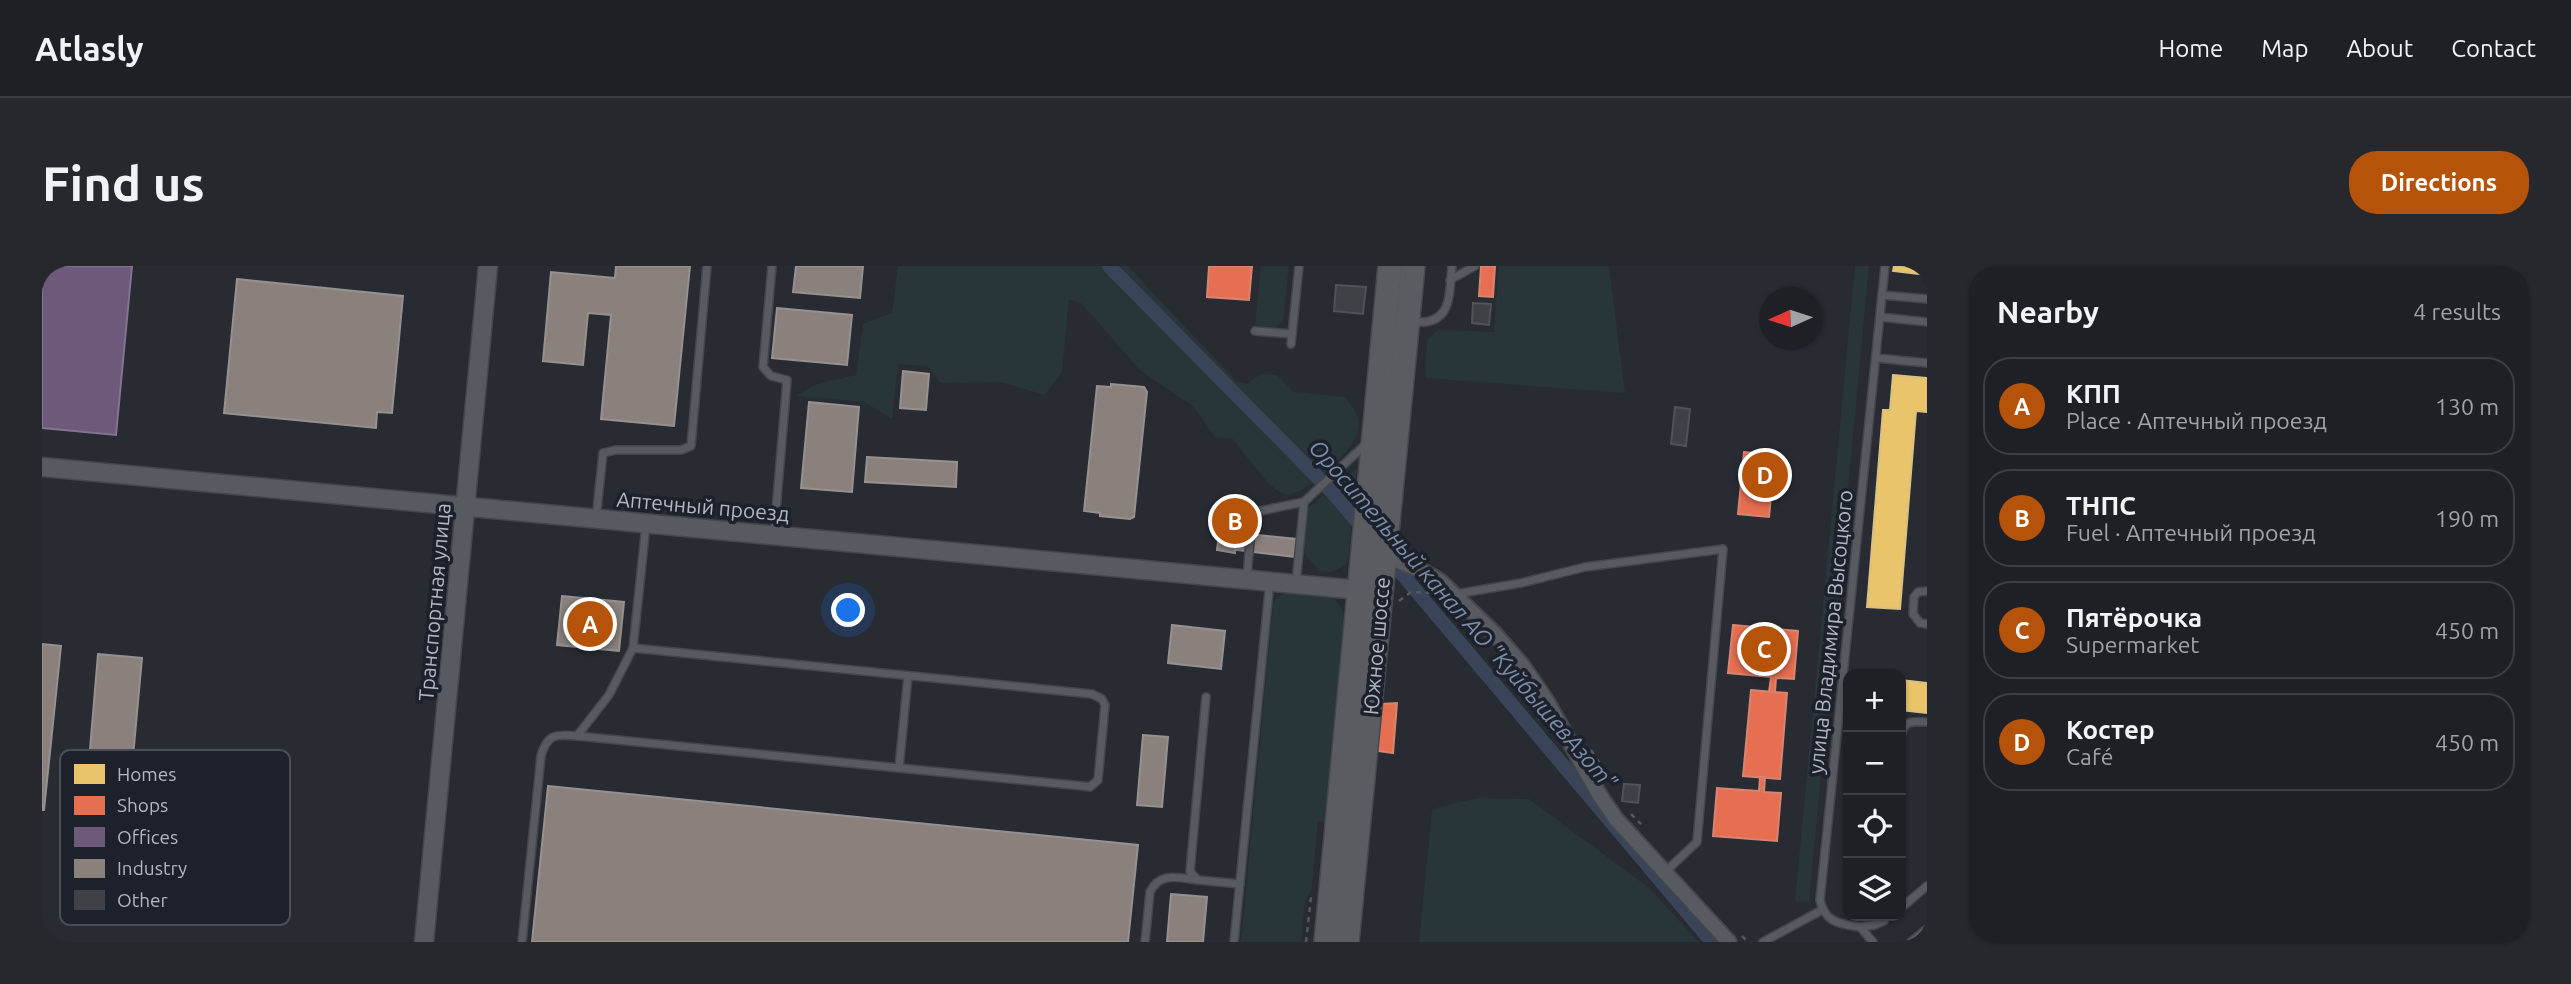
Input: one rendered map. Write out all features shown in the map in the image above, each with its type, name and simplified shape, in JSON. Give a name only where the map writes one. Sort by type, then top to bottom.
[{"type":"main road","name":"Южное шоссе","points":[[1326,942],[1390,266]]},
{"type":"main road","name":"Южное шоссе","points":[[1348,942],[1413,266]]},
{"type":"street","name":"Транспортная улица","points":[[424,942],[488,266]]},
{"type":"street","name":"Аптечный проезд","points":[[42,467],[1359,590]]},
{"type":"street","points":[[1385,556],[1421,570],[1440,581],[1522,665],[1546,700],[1616,819],[1665,872],[1734,937]]},
{"type":"lane","points":[[596,519],[603,453],[616,450],[681,450],[691,446],[707,266]]},
{"type":"lane","points":[[772,266],[763,367],[771,376],[787,380],[774,536]]},
{"type":"lane","points":[[1291,344],[1299,266]]},
{"type":"lane","points":[[1407,321],[1430,323],[1444,312],[1449,299],[1452,266]]},
{"type":"lane","points":[[1450,280],[1475,266]]},
{"type":"lane","name":"улица Владимира Высоцкого","points":[[1822,910],[1885,266]]},
{"type":"lane","points":[[1882,295],[1927,299]]},
{"type":"lane","points":[[1880,317],[1927,321]]},
{"type":"lane","points":[[1255,331],[1292,334]]},
{"type":"lane","points":[[1876,358],[1927,363]]},
{"type":"lane","points":[[1247,578],[1252,518],[1255,512],[1304,502],[1374,435]]},
{"type":"lane","points":[[1296,583],[1304,502]]},
{"type":"lane","points":[[577,736],[609,695],[633,648],[646,524]]},
{"type":"lane","points":[[1455,594],[1521,583],[1585,567],[1723,549],[1696,842],[1665,872]]},
{"type":"lane","points":[[1234,942],[1270,581]]},
{"type":"lane","points":[[1927,590],[1917,592],[1914,597],[1913,614],[1915,620],[1927,624]]},
{"type":"lane","points":[[522,942],[541,755],[544,744],[560,734],[1083,786],[1094,785],[1100,775],[1106,713],[1105,705],[1098,696],[633,648]]},
{"type":"lane","points":[[899,768],[908,676]]},
{"type":"lane","points":[[1198,880],[1192,876],[1189,865],[1206,696]]},
{"type":"lane","points":[[1902,732],[1908,722],[1927,722]]},
{"type":"lane","points":[[1144,942],[1150,892],[1153,886],[1167,876],[1240,884]]},
{"type":"lane","points":[[1906,904],[1927,886]]},
{"type":"lane","points":[[1762,942],[1822,910],[1837,924],[1860,927],[1880,921]]},
{"type":"lane","points":[[1860,927],[1873,942]]},
{"type":"lane","points":[[1911,942],[1927,929]]},
{"type":"path","points":[[1396,606],[1401,598],[1410,592],[1432,594]]},
{"type":"path","points":[[1503,665],[1543,724]]},
{"type":"path","points":[[1590,747],[1608,776],[1611,791]]},
{"type":"path","points":[[1623,807],[1642,825]]},
{"type":"path","points":[[1734,937],[1748,942]]},
{"type":"shaded area","points":[[898,266],[1128,266],[1237,382],[1247,384],[1261,374],[1277,375],[1294,392],[1345,397],[1358,417],[1357,434],[1341,458],[1317,480],[1293,494],[1284,494],[1264,478],[1233,439],[1215,437],[1193,406],[1141,371],[1081,303],[1069,300],[1062,372],[1045,395],[1001,382],[941,383],[927,366],[898,364],[892,419],[864,402],[796,396],[817,384],[856,375],[863,324],[892,313]]},
{"type":"shaded area","points":[[1261,266],[1289,266],[1283,321],[1275,328],[1255,325]]},
{"type":"shaded area","points":[[1499,266],[1609,266],[1625,393],[1425,378],[1427,340],[1438,330],[1494,332]]},
{"type":"shaded area","points":[[1855,266],[1869,266],[1809,902],[1795,901]]},
{"type":"shaded area","points":[[1357,468],[1348,561],[1335,570],[1319,571],[1304,553],[1308,508]]},
{"type":"shaded area","points":[[1294,589],[1333,598],[1345,619],[1326,822],[1318,821],[1312,888],[1305,901],[1301,942],[1241,942],[1273,605],[1276,598]]},
{"type":"shaded area","points":[[1477,798],[1529,799],[1649,888],[1699,942],[1419,942],[1432,809]]},
{"type":"building: Homes","points":[[1894,266],[1927,266],[1927,275],[1893,271]]},
{"type":"building: Homes","points":[[1893,375],[1927,378],[1927,412],[1916,411],[1900,609],[1867,607],[1883,410],[1890,410]]},
{"type":"building: Homes","points":[[1906,681],[1927,683],[1927,713],[1906,711]]},
{"type":"building: Shops","points":[[1209,266],[1252,266],[1249,300],[1207,297]]},
{"type":"building: Shops","points":[[1481,266],[1495,266],[1493,297],[1479,296]]},
{"type":"building: Shops","points":[[1744,452],[1775,455],[1769,517],[1738,514]]},
{"type":"building: Shops","points":[[1733,625],[1798,631],[1794,679],[1776,678],[1775,692],[1769,692],[1771,677],[1728,673]]},
{"type":"building: Shops","points":[[1751,690],[1787,693],[1780,779],[1743,776]]},
{"type":"building: Shops","points":[[1397,703],[1393,753],[1378,751],[1382,704]]},
{"type":"building: Shops","points":[[1760,777],[1765,777],[1764,792],[1781,793],[1777,841],[1713,836],[1717,788],[1759,791]]},
{"type":"building: Offices","points":[[42,266],[132,266],[116,435],[42,428]]},
{"type":"building: Industry","points":[[616,266],[690,266],[674,426],[601,419],[611,315],[588,313],[583,365],[543,361],[551,272],[615,278]]},
{"type":"building: Industry","points":[[796,266],[863,266],[860,298],[793,292]]},
{"type":"building: Industry","points":[[237,279],[403,296],[392,413],[377,412],[376,428],[224,413]]},
{"type":"building: Industry","points":[[777,308],[852,315],[847,365],[772,358]]},
{"type":"building: Industry","points":[[903,371],[929,374],[926,410],[900,408]]},
{"type":"building: Industry","points":[[1111,384],[1144,387],[1147,392],[1134,517],[1130,519],[1100,516],[1100,513],[1084,511],[1097,386],[1111,387]]},
{"type":"building: Industry","points":[[809,402],[859,407],[852,492],[801,488]]},
{"type":"building: Industry","points":[[867,457],[957,462],[956,487],[865,482]]},
{"type":"building: Industry","points":[[1220,525],[1238,527],[1235,553],[1217,550]]},
{"type":"building: Industry","points":[[1238,533],[1296,539],[1294,557],[1236,550]]},
{"type":"building: Industry","points":[[562,596],[624,602],[619,651],[557,645]]},
{"type":"building: Industry","points":[[1172,625],[1225,631],[1221,669],[1168,663]]},
{"type":"building: Industry","points":[[42,644],[61,646],[44,810],[42,810]]},
{"type":"building: Industry","points":[[98,654],[142,658],[134,750],[90,750]]},
{"type":"building: Industry","points":[[1143,735],[1168,737],[1162,807],[1137,805]]},
{"type":"building: Industry","points":[[548,786],[1138,845],[1128,942],[532,942]]},
{"type":"building: Industry","points":[[1171,894],[1207,897],[1203,942],[1167,942]]},
{"type":"building: Other","points":[[1336,285],[1366,287],[1363,314],[1334,311]]},
{"type":"building: Other","points":[[1473,303],[1491,304],[1489,325],[1472,323]]},
{"type":"building: Other","points":[[1675,407],[1690,409],[1686,446],[1671,444]]},
{"type":"building: Other","points":[[1624,784],[1640,785],[1638,803],[1622,801]]},
{"type":"waterway","name":"Оросительный канал АО \"КуйбышевАзот\"","points":[[1109,266],[1333,493],[1366,532]]},
{"type":"waterway","name":"Оросительный канал АО \"КуйбышевАзот\"","points":[[1386,555],[1712,942]]},
{"type":"place","name":"Костер","points":[[1765,475]]},
{"type":"place","name":"ТНПС","points":[[1235,521]]},
{"type":"place","name":"КПП","points":[[590,624]]},
{"type":"place","name":"Пятёрочка","points":[[1764,649]]}]
